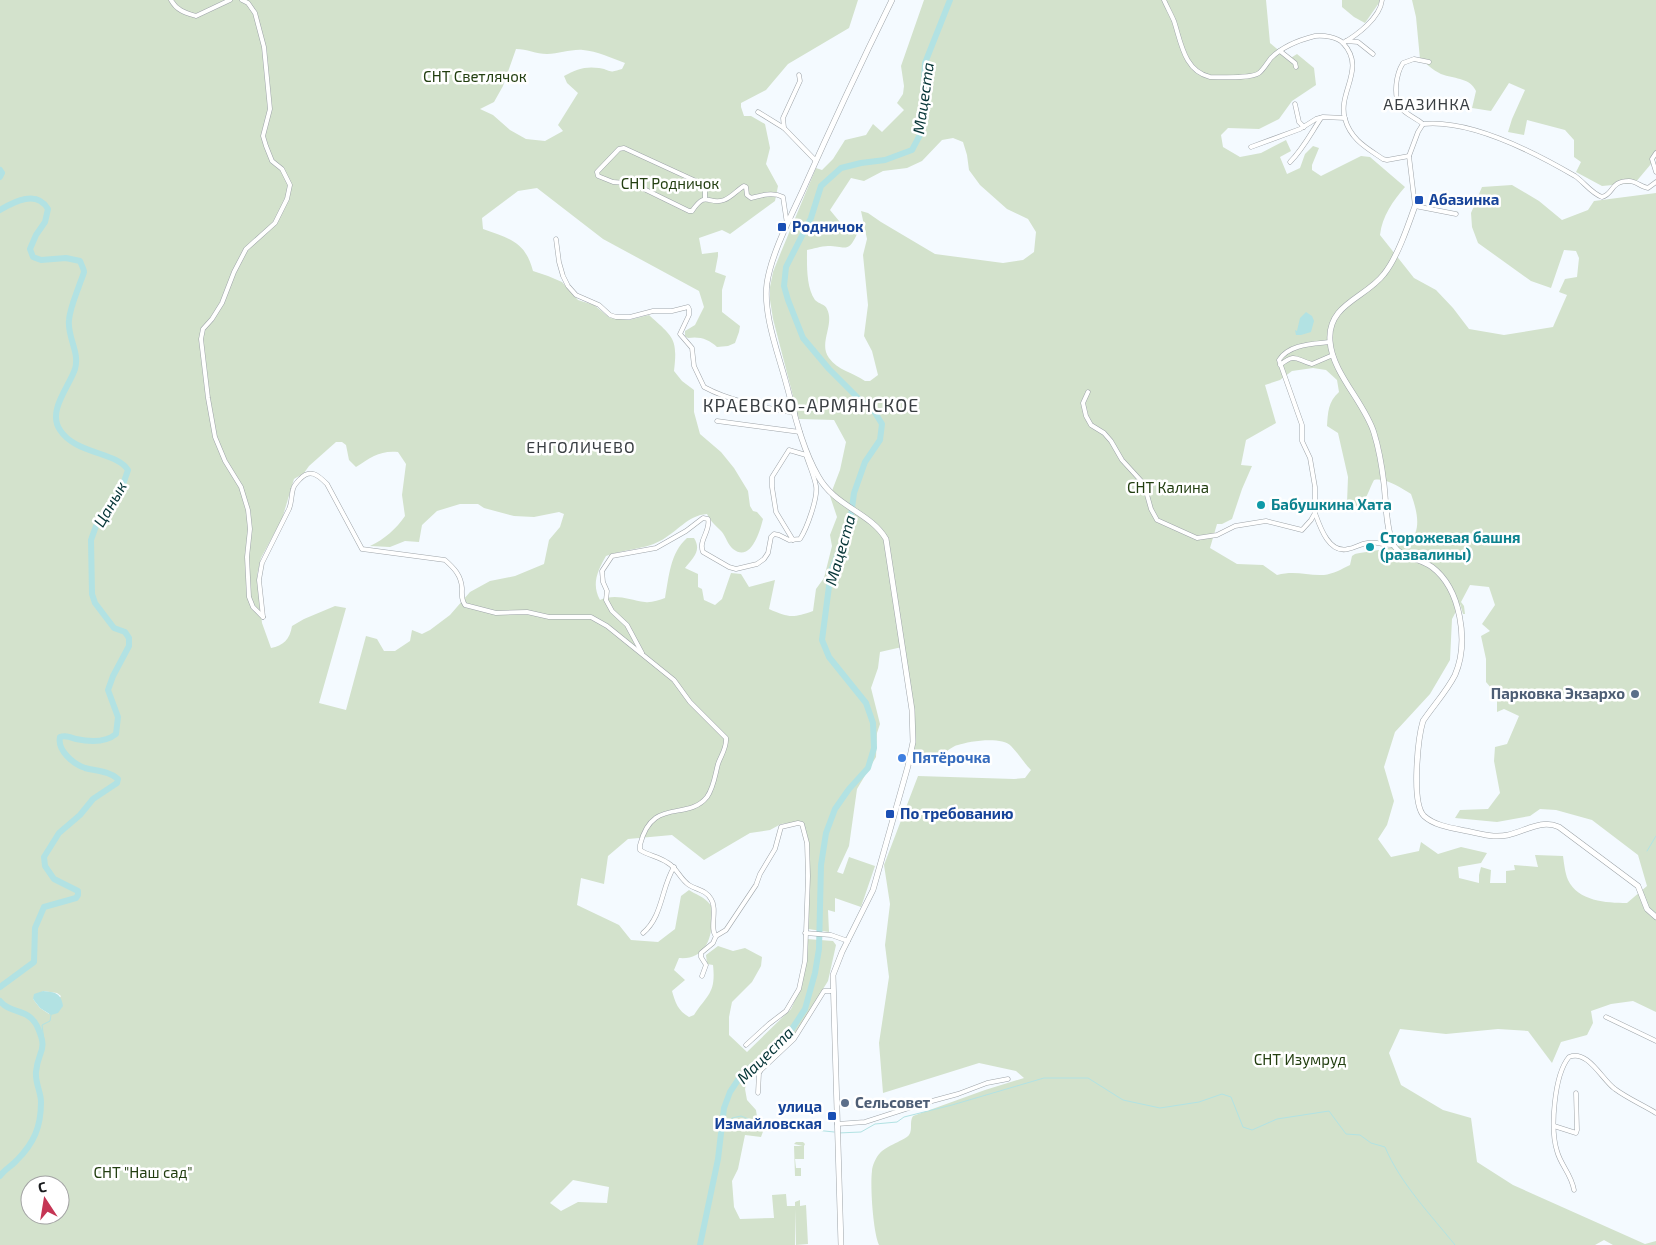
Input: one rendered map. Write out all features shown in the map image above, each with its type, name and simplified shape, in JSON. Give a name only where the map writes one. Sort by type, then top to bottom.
[{"type":"street","points":[[171,0],[182,12],[196,16],[230,0]]},
{"type":"street","points":[[242,0],[248,3],[255,13],[264,47],[270,110],[263,136],[272,161],[282,169],[290,185],[287,199],[275,223],[246,249],[234,272],[222,303],[203,329],[201,339],[215,437],[225,461],[241,487],[248,510],[250,529],[248,557],[249,596],[253,607],[263,617],[259,580],[262,562],[289,510],[292,502],[292,491],[295,485],[301,477],[309,472],[320,476],[327,484],[362,549],[445,560],[453,567],[460,578],[462,600],[465,605],[496,613],[527,612],[549,617],[591,617],[607,626],[674,680],[690,702],[726,738],[727,745],[719,762],[714,784],[708,795],[695,806],[664,814],[652,820],[640,842],[640,850],[674,867],[686,884],[696,890],[707,893],[713,900],[713,931],[716,936]]},
{"type":"street","points":[[642,655],[627,625],[612,611],[606,600],[607,591],[603,582],[602,571],[612,556],[656,548],[686,531],[703,518],[708,519],[709,523],[702,544],[703,552],[736,569],[760,563],[768,552],[771,537],[774,534],[793,540],[800,539],[804,534],[816,486],[768,314],[766,299],[768,276],[787,224],[892,0]]},
{"type":"street","points":[[1164,0],[1187,60],[1204,76],[1226,77],[1256,74],[1280,51],[1291,44],[1316,36],[1338,39],[1345,42],[1358,42],[1373,54]]},
{"type":"street","points":[[1345,42],[1367,26],[1381,7],[1382,0]]},
{"type":"street","points":[[1345,42],[1353,63],[1353,70],[1346,96],[1344,118],[1359,143],[1383,159],[1409,156]]},
{"type":"street","points":[[1280,51],[1295,63],[1296,67]]},
{"type":"street","points":[[1429,62],[1414,59],[1403,63],[1398,71],[1396,90],[1400,107],[1423,124],[1436,123],[1461,126],[1529,151],[1582,180],[1594,193],[1602,197],[1608,195],[1614,185],[1620,182],[1630,181],[1648,188],[1656,182]]},
{"type":"street","points":[[784,128],[783,118],[800,81],[800,75]]},
{"type":"street","points":[[1295,104],[1299,122],[1304,127]]},
{"type":"street","points":[[758,112],[784,128],[816,161]]},
{"type":"street","points":[[1251,146],[1304,127],[1321,118],[1344,118]]},
{"type":"street","points":[[1290,162],[1305,144],[1321,118]]},
{"type":"street","points":[[1293,122],[1299,122]]},
{"type":"street","points":[[1423,124],[1409,156],[1415,206],[1407,227],[1388,268],[1378,281],[1343,306],[1333,325],[1330,342],[1333,354],[1347,386],[1374,432],[1394,545],[1401,553],[1427,564],[1437,572],[1454,599],[1462,632],[1461,652],[1454,675],[1423,721],[1420,730],[1416,773],[1417,798],[1422,812],[1435,823],[1449,828],[1494,837],[1508,835],[1543,824],[1551,823],[1560,827],[1638,886],[1647,909],[1656,918]]},
{"type":"street","points":[[705,198],[705,189],[698,182],[624,148],[619,149],[597,172],[598,176],[613,182],[626,183],[644,189],[690,211],[705,198],[724,200],[731,197],[744,186],[746,187],[747,195],[751,198],[762,194],[781,196],[783,197],[787,224]]},
{"type":"street","points":[[1656,153],[1652,159],[1656,172]]},
{"type":"street","points":[[1415,206],[1456,214]]},
{"type":"street","points":[[556,240],[563,276],[568,286],[576,295],[599,305],[610,315],[616,317],[630,317],[653,311],[672,311],[688,307],[690,309],[689,315],[679,332],[692,348],[694,366],[704,387],[718,394],[760,406],[795,413]]},
{"type":"street","points":[[1330,342],[1309,344],[1292,349],[1281,357],[1280,365],[1302,425],[1302,441],[1310,458],[1318,520],[1330,544],[1335,548],[1348,550],[1371,542],[1394,545]]},
{"type":"street","points":[[1280,365],[1291,357],[1312,364],[1333,354]]},
{"type":"street","points":[[1088,392],[1083,406],[1091,425],[1104,433],[1127,465],[1144,484],[1151,510],[1157,520],[1197,538],[1217,536],[1235,526],[1266,521],[1302,530],[1316,512]]},
{"type":"street","points":[[717,421],[800,432]]},
{"type":"street","points":[[793,540],[776,512],[772,478],[789,450],[807,455],[827,491],[870,522],[881,532],[887,544],[912,710],[913,742],[908,766],[873,890],[833,975],[841,1245]]},
{"type":"street","points":[[1311,520],[1318,520]]},
{"type":"street","points":[[702,976],[706,965],[701,957],[701,953],[713,943],[716,936],[726,930],[756,885],[760,874],[775,849],[781,827],[798,823],[802,824],[807,843],[808,868],[805,961],[799,989],[786,1011],[746,1045]]},
{"type":"street","points":[[643,933],[656,917],[667,878],[674,867]]},
{"type":"street","points":[[805,933],[831,935],[848,941]]},
{"type":"street","points":[[758,1092],[759,1073],[761,1070],[794,1040],[824,991],[832,991]]},
{"type":"street","points":[[1606,1017],[1656,1041]]},
{"type":"street","points":[[1574,1190],[1572,1178],[1558,1154],[1553,1135],[1561,1070],[1569,1057],[1577,1055],[1595,1066],[1606,1081],[1615,1089],[1656,1113]]},
{"type":"street","points":[[837,1126],[865,1122],[958,1094],[987,1082],[1008,1079]]},
{"type":"street","points":[[1554,1126],[1576,1133],[1576,1093]]},
{"type":"green space","points":[[0,0],[858,0],[849,28],[788,64],[766,90],[741,103],[744,116],[751,116],[765,124],[770,148],[766,164],[778,186],[775,201],[730,234],[722,230],[699,238],[702,254],[718,252],[715,272],[726,276],[722,290],[722,312],[740,326],[735,343],[717,347],[704,339],[688,338],[685,336],[685,331],[695,325],[704,307],[699,291],[603,239],[537,188],[518,191],[482,218],[483,229],[515,242],[526,253],[533,271],[562,282],[578,300],[594,305],[610,318],[629,320],[649,315],[664,328],[674,345],[674,371],[682,381],[694,390],[694,412],[700,434],[721,452],[734,468],[748,491],[750,506],[763,519],[754,544],[745,552],[739,552],[731,547],[722,532],[707,514],[694,518],[666,538],[654,544],[606,556],[598,572],[596,583],[597,594],[600,600],[617,597],[647,602],[665,598],[671,566],[677,551],[687,538],[694,538],[697,551],[685,568],[698,574],[698,587],[702,589],[704,600],[715,605],[722,599],[731,573],[741,574],[749,587],[775,580],[769,609],[791,616],[813,611],[816,589],[824,578],[832,546],[830,535],[837,517],[830,496],[840,470],[846,442],[834,420],[799,419],[773,319],[770,287],[773,272],[816,168],[822,170],[833,159],[845,140],[866,135],[873,124],[882,132],[904,110],[897,103],[903,94],[904,86],[901,66],[924,0],[1266,0],[1270,43],[1289,59],[1297,54],[1314,68],[1316,85],[1292,101],[1279,119],[1259,129],[1228,128],[1221,135],[1223,147],[1240,157],[1261,153],[1286,140],[1291,151],[1280,157],[1287,174],[1300,168],[1305,154],[1313,146],[1319,148],[1312,165],[1312,170],[1321,176],[1361,156],[1370,157],[1405,187],[1389,209],[1383,221],[1380,235],[1414,278],[1436,290],[1469,329],[1504,335],[1553,327],[1567,295],[1559,292],[1565,279],[1577,277],[1579,258],[1576,251],[1564,250],[1551,288],[1531,281],[1478,243],[1472,227],[1471,213],[1482,187],[1512,185],[1539,201],[1562,220],[1588,210],[1594,201],[1656,193],[1656,1012],[1633,1001],[1611,1004],[1591,1011],[1593,1023],[1587,1035],[1561,1042],[1552,1063],[1528,1031],[1498,1029],[1446,1034],[1400,1029],[1389,1053],[1401,1085],[1443,1110],[1471,1118],[1477,1162],[1513,1185],[1645,1244],[1656,1241],[1656,1245],[1613,1245],[1604,1240],[1595,1245],[879,1245],[874,1220],[871,1178],[876,1159],[883,1150],[909,1135],[913,1116],[1024,1078],[1016,1071],[979,1063],[883,1093],[879,1043],[889,977],[885,945],[890,904],[884,865],[918,776],[1014,779],[1025,778],[1031,770],[1011,746],[1007,743],[993,740],[970,742],[944,752],[913,756],[914,727],[902,647],[880,652],[878,668],[871,688],[880,724],[877,733],[876,757],[857,789],[849,846],[837,872],[843,874],[849,857],[875,866],[861,907],[835,898],[835,912],[828,910],[829,932],[808,929],[809,851],[804,825],[797,822],[781,824],[770,830],[750,833],[704,860],[672,835],[628,839],[608,856],[604,884],[581,878],[577,905],[619,925],[631,940],[658,942],[675,929],[681,896],[689,890],[705,899],[711,905],[713,917],[710,937],[704,949],[694,956],[679,958],[674,970],[685,980],[672,991],[673,995],[680,1009],[689,1017],[694,1015],[712,988],[713,965],[707,964],[706,955],[718,946],[733,951],[745,948],[762,957],[761,966],[752,982],[732,1002],[729,1017],[729,1035],[747,1052],[791,1009],[801,987],[807,939],[833,941],[836,945],[828,981],[795,1034],[764,1065],[748,1076],[745,1089],[747,1100],[756,1110],[758,1124],[765,1126],[761,1137],[745,1135],[738,1169],[732,1181],[734,1207],[740,1219],[774,1218],[772,1195],[786,1194],[787,1206],[795,1206],[795,1202],[800,1200],[800,1206],[806,1205],[808,1244],[796,1245],[795,1209],[795,1245],[0,1245]],"holes":[[[516,49],[547,54],[583,50],[625,63],[622,69],[614,71],[594,67],[577,70],[564,76],[567,83],[578,93],[558,125],[563,131],[545,141],[526,139],[510,130],[493,115],[480,109],[494,102],[503,86]],[[953,138],[963,142],[969,170],[980,185],[1007,209],[1028,219],[1036,232],[1034,252],[1023,260],[1003,263],[935,254],[868,213],[861,211],[867,239],[863,255],[868,305],[864,336],[872,351],[878,375],[870,381],[865,381],[836,366],[826,352],[829,315],[826,307],[815,300],[812,295],[808,276],[807,250],[825,246],[846,248],[854,240],[857,234],[856,230],[844,227],[830,210],[851,178],[864,181],[883,171],[907,168],[922,161],[942,140]],[[1313,368],[1326,370],[1337,380],[1339,392],[1331,403],[1327,426],[1338,433],[1348,477],[1347,503],[1358,507],[1366,498],[1374,480],[1378,479],[1398,486],[1411,494],[1417,525],[1416,531],[1409,542],[1355,554],[1352,556],[1350,565],[1324,575],[1296,573],[1277,575],[1263,565],[1237,564],[1210,548],[1217,524],[1222,524],[1232,519],[1252,466],[1241,465],[1246,440],[1276,423],[1265,385],[1280,380],[1292,371]],[[336,442],[342,442],[346,445],[349,460],[356,467],[381,453],[398,452],[406,464],[402,495],[405,516],[390,533],[370,546],[390,547],[405,541],[419,542],[422,525],[437,511],[460,504],[478,504],[484,508],[514,516],[534,517],[559,512],[564,514],[560,527],[549,540],[544,564],[515,576],[490,581],[470,592],[450,615],[430,630],[422,634],[412,630],[410,641],[395,651],[384,651],[377,639],[366,636],[346,710],[319,703],[346,608],[335,606],[304,619],[292,626],[290,635],[285,641],[279,646],[271,648],[262,623],[257,575],[261,558],[282,519],[294,479],[304,473],[309,466]],[[1470,585],[1489,587],[1495,605],[1482,624],[1490,631],[1481,636],[1486,659],[1486,682],[1497,695],[1497,712],[1504,709],[1519,716],[1507,744],[1495,747],[1494,761],[1500,793],[1488,809],[1460,810],[1455,818],[1497,822],[1530,816],[1540,809],[1556,810],[1592,820],[1638,855],[1647,886],[1627,903],[1593,899],[1578,892],[1568,880],[1563,856],[1535,855],[1538,867],[1514,865],[1515,870],[1506,871],[1506,883],[1490,883],[1491,870],[1481,867],[1479,883],[1459,878],[1458,867],[1481,863],[1487,853],[1461,847],[1438,854],[1421,842],[1419,851],[1391,857],[1378,839],[1387,825],[1394,801],[1384,767],[1395,732],[1430,694],[1450,660],[1452,619],[1460,604],[1463,614],[1465,614],[1464,606],[1461,602]],[[43,991],[57,993],[61,996],[49,1014],[40,1008],[33,999]],[[573,1180],[609,1187],[607,1203],[578,1202],[561,1211],[550,1203]]]},
{"type":"green space","points":[[1342,0],[1381,0],[1365,23],[1342,7]]},
{"type":"green space","points":[[1412,0],[1656,0],[1656,158],[1635,183],[1602,186],[1576,172],[1581,162],[1574,157],[1574,140],[1565,130],[1527,120],[1524,135],[1508,132],[1525,90],[1509,83],[1491,111],[1472,108],[1476,91],[1470,84],[1466,81],[1441,74],[1420,59],[1416,17]]},
{"type":"green space","points":[[796,1142],[803,1142],[805,1144],[804,1159],[795,1159],[796,1168],[801,1168],[801,1176],[795,1176],[794,1146],[803,1146],[794,1144]]},
{"type":"water","points":[[1306,312],[1312,316],[1314,321],[1311,332],[1296,335],[1295,330],[1297,331],[1300,318]]},
{"type":"water","points":[[43,991],[54,993],[61,998],[63,1006],[58,1013],[51,1015],[40,1008],[33,999],[34,994]]},
{"type":"waterway","name":"Мацеста","points":[[700,1245],[718,1159],[724,1108],[730,1092],[742,1074],[769,1053],[790,1032],[805,1009],[815,973],[819,949],[821,865],[826,833],[835,809],[849,789],[868,768],[874,748],[873,723],[866,703],[829,657],[822,640],[831,571],[850,523],[854,493],[865,462],[880,440],[882,424],[874,411],[829,369],[803,338],[784,286],[786,267],[811,218],[821,186],[841,168],[885,160],[912,150],[921,133],[925,63],[950,0]]},
{"type":"waterway","name":"Цанык","points":[[0,170],[2,173],[0,177]]},
{"type":"waterway","name":"Цанык","points":[[0,210],[12,203],[26,199],[38,200],[43,203],[48,209],[45,222],[36,235],[30,249],[33,257],[41,260],[66,258],[80,261],[84,269],[69,320],[76,357],[75,369],[60,399],[56,415],[60,430],[67,438],[75,444],[123,464],[128,470],[120,493],[96,526],[91,540],[92,594],[95,603],[114,628],[125,632],[129,638],[129,646],[113,676],[108,690],[118,717],[116,734],[107,739],[97,741],[81,740],[66,736],[60,737],[63,751],[76,763],[85,768],[107,773],[118,779],[117,783],[93,799],[80,815],[59,833],[44,857],[45,866],[54,879],[78,891],[78,895],[76,898],[44,907],[35,928],[34,962],[0,987]]},
{"type":"waterway","points":[[1647,851],[1656,836]]},
{"type":"waterway","name":"Цанык","points":[[0,1001],[9,1008],[29,1016],[37,1026],[42,1041],[42,1050],[36,1072],[41,1102],[38,1127],[32,1141],[23,1154],[0,1176]]},
{"type":"waterway","points":[[44,1040],[42,1025],[50,1021],[51,1015]]},
{"type":"waterway","points":[[838,1133],[861,1132],[875,1124],[897,1122],[904,1117],[1044,1078],[1088,1078],[1123,1100],[1160,1108],[1199,1102],[1222,1094],[1231,1097],[1243,1127],[1252,1130],[1277,1119],[1329,1111],[1346,1134],[1360,1135],[1371,1143],[1385,1147],[1407,1186],[1455,1245]]},
{"type":"waterway","points":[[720,1139],[725,1125],[732,1118],[741,1116],[751,1120],[796,1128],[834,1132]]},
{"type":"place","name":"Абазинка","points":[[1419,200]]},
{"type":"place","name":"Родничок","points":[[782,227]]},
{"type":"place","name":"Бабушкина Хата","points":[[1261,505]]},
{"type":"place","name":"Сторожевая башня (развалины)","points":[[1370,547]]},
{"type":"place","name":"Парковка Экзархо","points":[[1635,694]]},
{"type":"place","name":"Пятёрочка","points":[[902,758]]},
{"type":"place","name":"По требованию","points":[[890,814]]},
{"type":"place","name":"Сельсовет","points":[[845,1103]]},
{"type":"place","name":"улица Измайловская","points":[[832,1116]]},
{"type":"district","name":"АБАЗИНКА","points":[[1427,104]]},
{"type":"district","name":"КРАЕВСКО-АРМЯНСКОЕ","points":[[811,406]]},
{"type":"district","name":"ЕНГОЛИЧЕВО","points":[[581,447]]},
{"type":"park label","name":"СНТ Светлячок","points":[[475,77]]},
{"type":"park label","name":"СНТ Родничок","points":[[670,184]]},
{"type":"park label","name":"СНТ Калина","points":[[1168,488]]},
{"type":"park label","name":"СНТ Изумруд","points":[[1300,1060]]},
{"type":"park label","name":"СНТ \"Наш сад\"","points":[[143,1173]]}]
